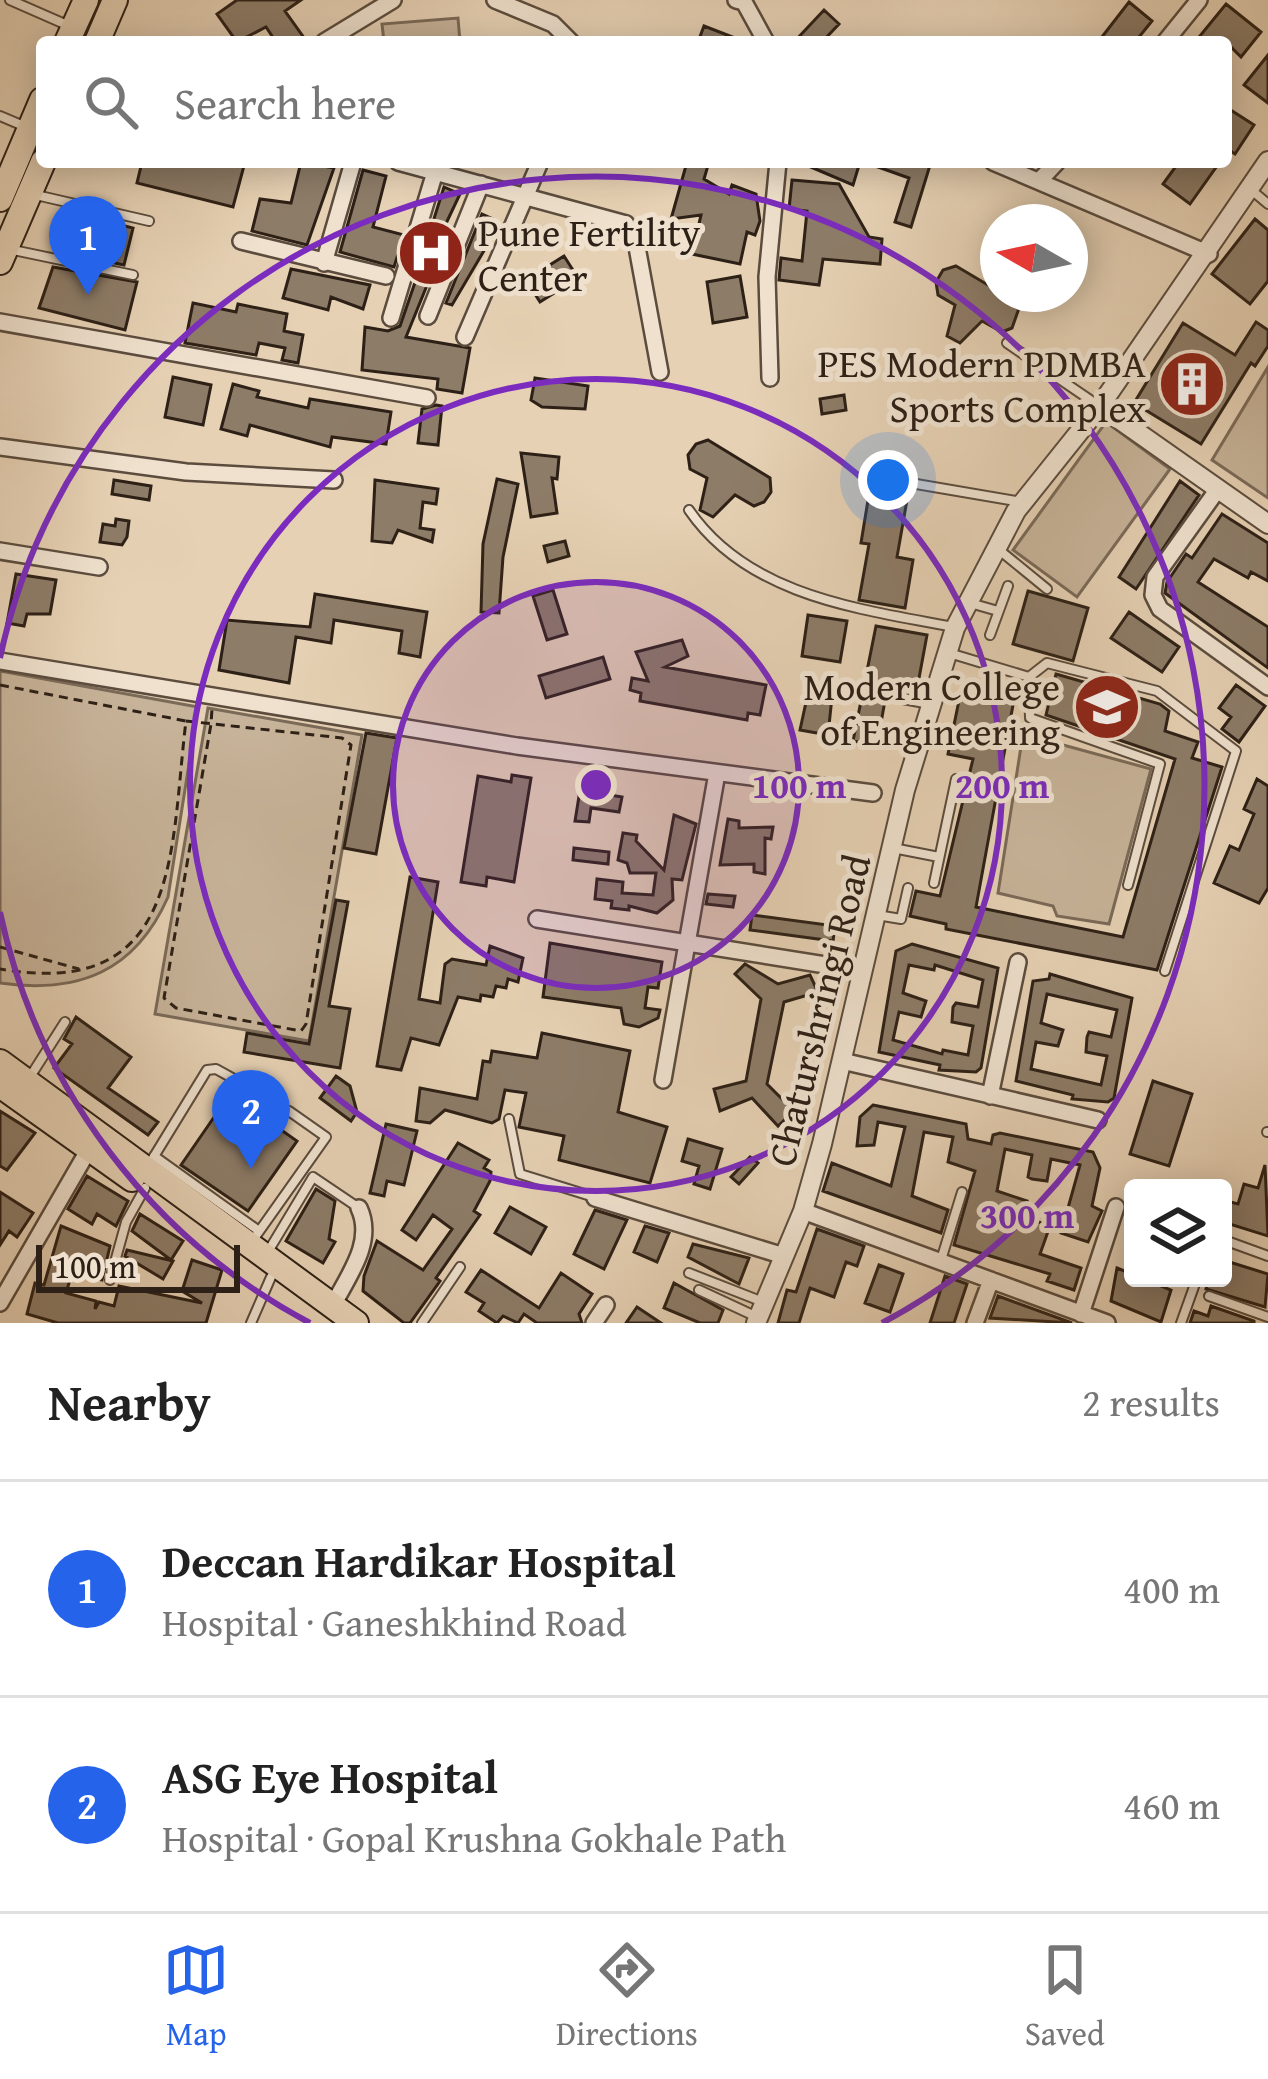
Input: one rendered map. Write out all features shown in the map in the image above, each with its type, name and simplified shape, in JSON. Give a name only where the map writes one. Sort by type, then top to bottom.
[{"type":"main road","points":[[70,35],[86,0]]},
{"type":"main road","points":[[100,36],[115,0]]},
{"type":"main road","points":[[0,199],[36,113]]},
{"type":"main road","points":[[3,255],[40,168]]},
{"type":"main road","points":[[0,1062],[261,1252],[333,1315],[356,1323]]},
{"type":"main road","points":[[0,1085],[89,1149],[148,1171],[261,1252]]},
{"type":"street","points":[[334,36],[392,0]]},
{"type":"street","points":[[494,0],[553,24],[566,36]]},
{"type":"street","points":[[741,0],[762,36]]},
{"type":"street","points":[[1170,36],[1199,0]]},
{"type":"street","name":"Chaturshringi Road","points":[[760,1314],[803,1211],[891,848],[955,628],[1023,502],[1100,406],[1268,160]]},
{"type":"street","points":[[324,262],[351,168]]},
{"type":"street","points":[[420,168],[626,224],[637,247],[660,371]]},
{"type":"street","points":[[465,337],[538,168]]},
{"type":"street","points":[[770,378],[767,277],[777,168]]},
{"type":"street","points":[[1010,168],[1208,254]]},
{"type":"street","points":[[1041,179],[1051,168]]},
{"type":"street","points":[[391,318],[435,172]]},
{"type":"street","points":[[428,316],[481,184]]},
{"type":"street","points":[[241,241],[386,276]]},
{"type":"street","points":[[0,322],[427,398]]},
{"type":"street","points":[[1100,406],[1268,524]]},
{"type":"street","points":[[0,446],[186,472],[334,480]]},
{"type":"street","points":[[1218,489],[1155,577],[1153,595],[1160,609],[1268,688]]},
{"type":"street","points":[[0,550],[99,567]]},
{"type":"street","points":[[0,661],[874,793]]},
{"type":"street","points":[[663,1081],[716,772]]},
{"type":"street","points":[[537,919],[862,971]]},
{"type":"street","points":[[990,1096],[1018,962]]},
{"type":"street","points":[[842,1061],[1098,1120]]},
{"type":"street","points":[[0,1303],[89,1149]]},
{"type":"street","points":[[595,1198],[784,1256]]},
{"type":"street","points":[[1082,1314],[1116,1207]]},
{"type":"street","points":[[333,1315],[363,1247],[366,1223],[359,1208]]},
{"type":"street","points":[[803,1211],[1107,1323]]},
{"type":"street","points":[[975,1323],[992,1280]]},
{"type":"street","points":[[594,1323],[606,1305]]},
{"type":"lane","points":[[10,0],[70,35]]},
{"type":"lane","points":[[0,116],[29,129]]},
{"type":"lane","points":[[1247,187],[1268,204]]},
{"type":"lane","points":[[28,194],[149,221]]},
{"type":"lane","points":[[3,255],[133,275]]},
{"type":"lane","points":[[1007,343],[1100,406]]},
{"type":"lane","points":[[881,478],[1023,502]]},
{"type":"lane","points":[[689,510],[729,552],[786,587],[811,598],[955,628]]},
{"type":"lane","points":[[997,548],[1047,589]]},
{"type":"lane","points":[[990,635],[1008,586]]},
{"type":"lane","points":[[968,602],[998,611]]},
{"type":"lane","points":[[947,652],[1029,677]]},
{"type":"lane","points":[[1029,677],[1047,663],[1157,691],[1236,751],[1166,971]]},
{"type":"lane","points":[[1029,677],[1030,718],[1160,764],[1128,885]]},
{"type":"lane","points":[[892,698],[931,704]]},
{"type":"lane","points":[[934,883],[956,779]]},
{"type":"lane","points":[[891,848],[939,856]]},
{"type":"lane","points":[[876,914],[901,919],[908,888]]},
{"type":"lane","points":[[27,1082],[64,1022]]},
{"type":"lane","points":[[110,1280],[126,1222],[148,1171],[207,1070],[216,1069],[265,1096]]},
{"type":"lane","points":[[251,1323],[261,1252],[326,1137],[289,1111]]},
{"type":"lane","points":[[508,1119],[520,1174],[595,1198]]},
{"type":"lane","points":[[261,1252],[313,1177],[359,1208]]},
{"type":"lane","points":[[940,1262],[962,1192]]},
{"type":"lane","points":[[1232,1243],[1268,1256]]},
{"type":"lane","points":[[422,1323],[460,1267]]},
{"type":"lane","points":[[689,1273],[760,1314]]},
{"type":"lane","points":[[1180,1323],[1194,1287]]},
{"type":"lane","points":[[699,1290],[760,1314]]},
{"type":"lane","points":[[1209,1296],[1268,1317]]},
{"type":"path","points":[[0,685],[186,721],[211,724],[342,738],[352,746],[306,1024],[301,1031],[168,1004],[164,998],[211,724],[212,695]]},
{"type":"path","points":[[0,969],[44,976],[79,970],[139,937],[156,911],[168,870],[186,721]]},
{"type":"path","points":[[168,870],[184,872]]},
{"type":"path","points":[[0,947],[79,970]]},
{"type":"shaded area","points":[[458,18],[460,36],[383,36],[382,24]]},
{"type":"shaded area","points":[[1268,367],[1268,498],[1212,460]]},
{"type":"shaded area","points":[[1106,422],[1170,469],[1077,597],[1013,550]]},
{"type":"shaded area","points":[[0,671],[198,707],[168,897],[139,944],[101,972],[79,980],[55,985],[0,983]]},
{"type":"shaded area","points":[[208,708],[362,735],[309,1041],[155,1014]]},
{"type":"shaded area","points":[[1023,734],[1151,769],[1109,924],[1057,916],[1053,906],[998,893]]},
{"type":"building","points":[[237,0],[301,0],[285,11],[303,36],[272,36],[266,27],[249,36],[233,36],[217,14]]},
{"type":"building","points":[[1129,2],[1152,21],[1140,36],[1103,36]]},
{"type":"building","points":[[1226,4],[1261,32],[1241,57],[1232,48],[1232,36],[1200,36]]},
{"type":"building","points":[[824,10],[839,24],[828,36],[800,36]]},
{"type":"building","points":[[704,26],[730,36],[700,36]]},
{"type":"building","points":[[1268,55],[1268,103],[1244,85]]},
{"type":"building","points":[[1232,111],[1254,125],[1232,152]]},
{"type":"building","points":[[141,168],[243,168],[233,207],[137,183]]},
{"type":"building","points":[[300,168],[334,168],[307,245],[252,231],[260,199],[291,203]]},
{"type":"building","points":[[685,168],[707,168],[704,179],[729,194],[732,185],[756,194],[760,221],[755,235],[747,232],[740,264],[692,254],[701,215],[671,219]]},
{"type":"building","points":[[813,168],[858,168],[853,185]]},
{"type":"building","points":[[881,168],[929,168],[911,227],[895,222],[909,178]]},
{"type":"building","points":[[1175,168],[1216,168],[1190,204],[1163,184]]},
{"type":"building","points":[[363,170],[386,176],[373,227],[404,235],[394,267],[340,252]]},
{"type":"building","points":[[792,180],[839,184],[869,237],[882,239],[880,264],[823,259],[819,285],[779,280],[781,258],[802,261],[807,211],[789,209]]},
{"type":"building","points":[[444,187],[460,194],[442,232],[431,228]]},
{"type":"building","points":[[66,211],[133,228],[124,265],[57,251]]},
{"type":"building","points":[[482,214],[493,219],[480,247],[485,249],[452,305],[446,303]]},
{"type":"building","points":[[1255,219],[1268,230],[1268,281],[1250,304],[1212,274]]},
{"type":"building","points":[[431,236],[445,241],[406,337],[470,348],[462,393],[437,389],[438,379],[362,370],[365,327],[388,331],[400,326]]},
{"type":"building","points":[[564,256],[578,278],[540,302],[526,280]]},
{"type":"building","points":[[956,266],[980,280],[980,312],[1018,312],[1012,328],[1002,332],[982,321],[960,343],[947,336],[955,305],[938,295],[936,282],[943,270]]},
{"type":"building","points":[[53,267],[137,282],[125,330],[39,308]]},
{"type":"building","points":[[291,269],[370,285],[363,309],[331,297],[328,310],[283,298]]},
{"type":"building","points":[[740,276],[747,317],[713,323],[707,282]]},
{"type":"building","points":[[193,303],[236,312],[238,304],[287,314],[284,331],[303,335],[298,363],[282,360],[285,348],[259,343],[256,355],[185,343]]},
{"type":"building","name":"PES Modern PDMBA Sports Complex","points":[[1256,322],[1268,330],[1268,346],[1255,366],[1251,363],[1201,444],[1134,403],[1183,323],[1235,355]]},
{"type":"building","points":[[173,377],[211,385],[203,425],[165,417]]},
{"type":"building","points":[[535,378],[588,386],[585,409],[542,407],[531,400]]},
{"type":"building","points":[[233,384],[259,391],[257,397],[308,408],[310,399],[391,412],[386,444],[332,437],[330,447],[250,425],[247,436],[221,429]]},
{"type":"building","points":[[844,395],[846,410],[822,414],[820,399]]},
{"type":"building","points":[[442,406],[438,445],[418,443],[422,409]]},
{"type":"building","points":[[708,440],[770,478],[771,492],[764,502],[754,506],[735,495],[713,517],[700,510],[707,478],[690,469],[688,455],[696,444]]},
{"type":"building","points":[[521,453],[559,457],[557,479],[552,478],[557,513],[531,517]]},
{"type":"building","points":[[497,479],[518,484],[503,557],[499,613],[481,612],[483,544]]},
{"type":"building","points":[[114,480],[151,486],[149,500],[112,494]]},
{"type":"building","points":[[375,480],[438,489],[436,504],[423,502],[420,528],[434,530],[432,542],[398,530],[392,543],[372,541]]},
{"type":"building","points":[[1180,481],[1199,495],[1136,589],[1119,577]]},
{"type":"building","points":[[869,494],[907,500],[897,557],[913,560],[905,608],[859,600],[869,544],[861,543]]},
{"type":"building","points":[[1222,514],[1268,543],[1268,581],[1251,572],[1248,578],[1214,559],[1198,582],[1268,627],[1268,668],[1165,593],[1186,554],[1192,558]]},
{"type":"building","points":[[116,519],[129,521],[122,545],[100,542],[103,524],[115,526]]},
{"type":"building","points":[[565,541],[569,556],[548,562],[544,546]]},
{"type":"building","points":[[16,574],[56,580],[50,614],[27,614],[24,626],[7,623]]},
{"type":"building","points":[[553,590],[567,634],[547,640],[533,596]]},
{"type":"building","points":[[1028,591],[1088,608],[1073,661],[1013,644]]},
{"type":"building","points":[[315,594],[427,612],[420,657],[399,653],[402,631],[334,620],[331,643],[296,637],[289,683],[219,670],[227,620],[310,627]]},
{"type":"building","points":[[1129,612],[1179,647],[1162,672],[1111,638]]},
{"type":"building","points":[[808,615],[847,621],[840,662],[802,656]]},
{"type":"building","points":[[876,626],[927,635],[917,689],[888,684],[877,745],[853,741]]},
{"type":"building","points":[[682,640],[688,656],[665,667],[766,685],[760,715],[748,713],[747,720],[640,701],[641,693],[630,690],[632,678],[648,681],[636,652]]},
{"type":"building","points":[[603,657],[610,679],[546,698],[539,676]]},
{"type":"building","points":[[1056,674],[1160,704],[1169,711],[1165,731],[1198,742],[1192,758],[1222,767],[1157,970],[946,929],[946,924],[910,916],[916,891],[940,896],[973,759],[948,754],[963,681],[1015,694],[976,907],[1123,937],[1175,759],[1046,715]]},
{"type":"building","points":[[1236,685],[1265,706],[1239,742],[1222,729],[1231,717],[1219,708]]},
{"type":"building","points":[[808,693],[832,697],[828,735],[800,730]]},
{"type":"building","points":[[366,733],[397,738],[376,854],[344,848]]},
{"type":"building","points":[[512,775],[531,778],[514,882],[487,877],[486,886],[461,882],[478,776],[511,782]]},
{"type":"building","points":[[1257,779],[1268,786],[1268,888],[1259,903],[1214,883],[1230,846],[1239,850],[1254,814],[1244,809]]},
{"type":"building","points":[[580,790],[622,797],[619,812],[591,808],[589,822],[575,821]]},
{"type":"building","points":[[674,815],[696,824],[682,880],[672,879],[673,900],[657,913],[629,906],[629,910],[611,908],[612,901],[595,899],[597,879],[623,882],[622,893],[653,895],[656,873],[630,873],[627,863],[618,860],[623,833],[637,835],[636,841],[664,870]]},
{"type":"building","points":[[728,819],[739,821],[739,828],[773,827],[771,839],[765,838],[765,874],[754,872],[754,864],[720,865]]},
{"type":"building","points":[[574,848],[609,852],[608,864],[573,860]]},
{"type":"building","points":[[410,877],[438,882],[419,999],[440,1003],[445,964],[452,959],[486,965],[490,946],[523,958],[518,982],[508,979],[506,988],[496,986],[493,997],[481,995],[480,1001],[458,997],[439,1045],[411,1038],[401,1070],[377,1066]]},
{"type":"building","points":[[708,894],[735,896],[733,907],[706,904]]},
{"type":"building","points":[[336,900],[348,902],[329,1006],[350,1009],[340,1068],[244,1052],[247,1033],[309,1044]]},
{"type":"building","points":[[752,915],[835,926],[833,941],[750,930]]},
{"type":"building","points":[[550,943],[662,962],[658,988],[648,987],[645,1008],[660,1010],[658,1018],[639,1027],[624,1024],[621,1008],[543,997]]},
{"type":"building","points":[[912,944],[998,968],[981,1068],[976,1072],[939,1070],[940,1065],[879,1052],[896,951]],"holes":[[[909,965],[934,970],[935,965],[983,980],[978,1007],[956,1003],[953,1007],[952,1022],[973,1026],[968,1055],[943,1050],[942,1054],[893,1040],[899,1012],[921,1017],[926,1001],[903,993]]]},
{"type":"building","points":[[745,964],[778,984],[810,975],[818,992],[784,1002],[767,1084],[794,1111],[778,1126],[752,1098],[720,1111],[714,1089],[746,1081],[761,999],[735,974]]},
{"type":"building","points":[[1050,974],[1132,998],[1114,1098],[1108,1102],[1072,1099],[1073,1095],[1016,1081],[1033,981],[1049,979]],"holes":[[[1047,994],[1117,1010],[1111,1037],[1089,1032],[1087,1037],[1086,1052],[1107,1056],[1101,1085],[1031,1069],[1036,1042],[1058,1046],[1063,1030],[1041,1023]]]},
{"type":"building","points":[[76,1017],[131,1057],[108,1088],[158,1122],[148,1135],[54,1068],[72,1044],[64,1039]]},
{"type":"building","points":[[542,1033],[630,1051],[618,1112],[667,1127],[650,1183],[559,1160],[564,1136],[519,1127],[526,1093],[505,1090],[499,1119],[492,1123],[445,1110],[430,1123],[416,1121],[420,1088],[477,1099],[483,1061],[490,1062],[492,1051],[537,1058]]},
{"type":"building","points":[[336,1076],[350,1086],[357,1112],[351,1121],[320,1098]]},
{"type":"building","points":[[1153,1081],[1192,1094],[1169,1166],[1130,1154]]},
{"type":"building","points":[[230,1094],[297,1141],[248,1211],[181,1165]]},
{"type":"building","points":[[873,1105],[966,1124],[968,1139],[991,1144],[993,1135],[1000,1133],[1093,1152],[1100,1168],[1092,1206],[1102,1211],[1088,1242],[1061,1233],[1080,1165],[1051,1159],[1047,1181],[1032,1179],[1028,1177],[1032,1155],[1005,1149],[997,1191],[1027,1201],[1022,1216],[1050,1226],[1040,1254],[1081,1268],[1074,1290],[1047,1281],[1050,1274],[954,1245],[975,1171],[948,1162],[953,1137],[924,1132],[912,1196],[948,1210],[941,1233],[823,1191],[832,1163],[891,1186],[905,1127],[878,1122],[874,1145],[857,1146],[860,1117]]},
{"type":"building","points":[[0,1111],[35,1133],[7,1170],[0,1166]]},
{"type":"building","points":[[386,1124],[417,1131],[404,1185],[387,1181],[384,1196],[370,1193]]},
{"type":"building","points":[[688,1139],[722,1149],[710,1189],[694,1184],[699,1166],[682,1161]]},
{"type":"building","points":[[458,1143],[489,1160],[484,1168],[491,1172],[490,1181],[474,1211],[480,1215],[436,1278],[440,1281],[410,1323],[404,1323],[363,1291],[364,1276],[377,1241],[423,1270],[452,1229],[433,1215],[416,1240],[402,1230]]},
{"type":"building","points":[[750,1157],[758,1163],[739,1184],[731,1177]]},
{"type":"building","points":[[1265,1165],[1268,1236],[1232,1225],[1232,1202],[1238,1204],[1244,1184],[1258,1188]]},
{"type":"building","points":[[87,1176],[128,1201],[116,1226],[97,1214],[92,1224],[68,1209]]},
{"type":"building","points":[[316,1189],[335,1201],[329,1239],[335,1242],[323,1263],[286,1241]]},
{"type":"building","points":[[0,1192],[33,1213],[17,1237],[9,1231],[0,1245]]},
{"type":"building","points":[[510,1207],[546,1227],[531,1254],[495,1233]]},
{"type":"building","points":[[595,1210],[627,1220],[604,1269],[574,1254]]},
{"type":"building","points":[[140,1214],[183,1241],[171,1260],[132,1231]]},
{"type":"building","points":[[61,1226],[110,1246],[102,1280],[72,1273],[66,1293],[96,1301],[95,1309],[99,1302],[114,1306],[119,1286],[202,1303],[182,1291],[192,1260],[222,1270],[206,1323],[58,1323],[27,1314],[35,1283],[44,1285]]},
{"type":"building","points":[[645,1226],[669,1233],[657,1262],[634,1252]]},
{"type":"building","points":[[817,1229],[864,1246],[857,1266],[846,1262],[834,1297],[810,1288],[799,1323],[778,1323],[787,1290],[796,1292]]},
{"type":"building","points":[[693,1244],[749,1258],[739,1284],[688,1257]]},
{"type":"building","points":[[127,1250],[173,1261],[163,1279],[125,1256]]},
{"type":"building","points":[[1232,1263],[1268,1274],[1265,1307],[1206,1289],[1232,1287]]},
{"type":"building","points":[[879,1265],[903,1274],[890,1312],[865,1303]]},
{"type":"building","points":[[1117,1268],[1124,1271],[1124,1287],[1171,1290],[1161,1322],[1111,1301]]},
{"type":"building","points":[[481,1270],[539,1308],[561,1273],[592,1294],[579,1314],[582,1323],[537,1323],[524,1314],[518,1323],[503,1316],[497,1323],[479,1311],[484,1303],[466,1292]]},
{"type":"building","points":[[945,1276],[967,1284],[954,1323],[930,1323]]},
{"type":"building","points":[[674,1283],[723,1310],[718,1323],[700,1323],[664,1308]]},
{"type":"building","points":[[998,1296],[1072,1323],[990,1318]]},
{"type":"building","points":[[1211,1306],[1254,1323],[1190,1323],[1194,1311],[1208,1316]]},
{"type":"building","points":[[637,1307],[661,1323],[626,1323]]},
{"type":"place","name":"Pune Fertility Center","points":[[431,253]]},
{"type":"place","name":"Deccan Hardikar Hospital","points":[[88,295]]},
{"type":"place","name":"PES Modern PDMBA Sports Complex","points":[[1192,384]]},
{"type":"place","name":"Modern College of Engineering","points":[[1107,707]]},
{"type":"place","name":"ASG Eye Hospital","points":[[251,1169]]}]
